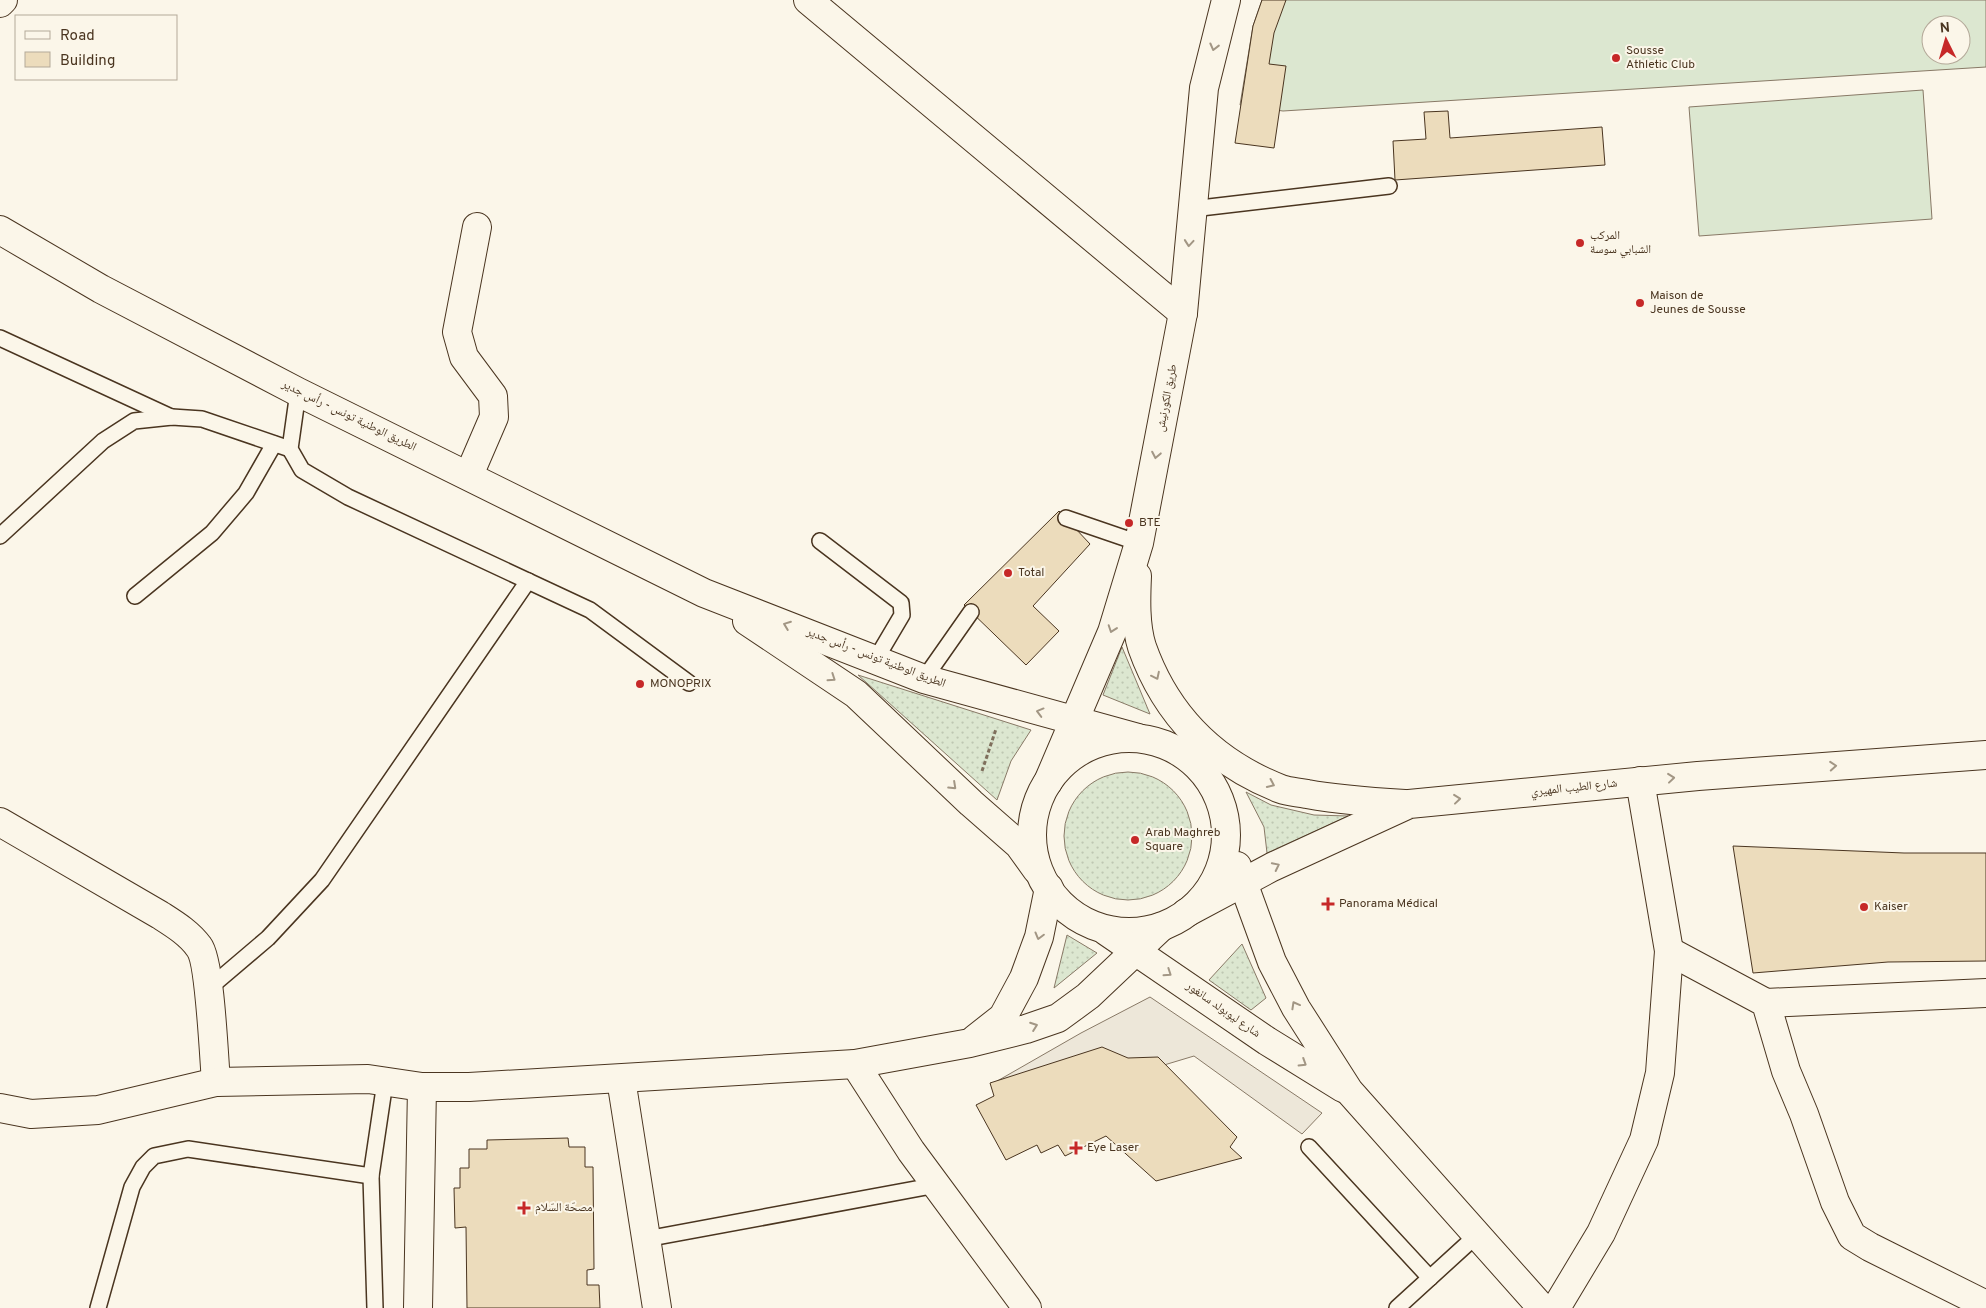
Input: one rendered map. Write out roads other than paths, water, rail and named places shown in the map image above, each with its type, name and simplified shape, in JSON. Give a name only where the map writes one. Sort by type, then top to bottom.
[{"type":"main road","points":[[0,3],[3,0]]},
{"type":"main road","points":[[808,0],[1183,313]]},
{"type":"main road","name":"طريق الكورنيش","points":[[1048,782],[1112,632],[1139,543],[1183,313],[1204,88],[1226,0]]},
{"type":"main road","points":[[469,475],[494,417],[493,396],[464,357],[456,332],[477,227]]},
{"type":"main road","name":"الطريق الوطنية تونس - رأس جدير","points":[[0,230],[101,290],[298,392],[704,593],[924,679],[1005,703],[1138,738]]},
{"type":"main road","points":[[1139,543],[1136,590],[1138,625],[1142,646],[1170,704],[1189,730],[1214,751],[1244,772],[1282,790],[1337,800],[1408,804]]},
{"type":"main road","name":"الطريق الوطنية تونس - رأس جدير","points":[[704,593],[856,694],[971,803],[1019,845],[1047,885]]},
{"type":"main road","points":[[1161,927],[1125,932],[1098,927],[1074,915],[1057,900],[1047,885],[1035,858],[1032,832],[1037,806],[1048,782],[1065,762],[1086,748],[1114,739],[1138,738],[1162,743],[1183,754],[1202,770],[1216,789],[1224,812],[1227,836],[1221,868],[1207,893],[1186,914]]},
{"type":"main road","name":"شارع الطيب المهيري","points":[[1161,927],[1243,883],[1408,804],[1640,781],[1986,755]]},
{"type":"main road","points":[[1556,1308],[1601,1233],[1644,1140],[1660,1073],[1669,951],[1640,781]]},
{"type":"main road","points":[[0,822],[152,910],[184,931],[201,948],[208,989],[216,1082]]},
{"type":"main road","name":"شارع ليوبولد سانغور","points":[[1227,836],[1272,962],[1296,1008],[1349,1091],[1542,1308]]},
{"type":"main road","points":[[970,1043],[1003,1017],[1024,978],[1039,937],[1047,885]]},
{"type":"main road","name":"شارع ليوبولد سانغور","points":[[1098,927],[1267,1040],[1349,1091]]},
{"type":"main road","points":[[0,1108],[30,1114],[98,1110],[216,1082],[368,1079],[422,1087],[469,1087],[855,1064],[970,1043],[1026,1029],[1058,1018],[1088,996],[1161,927]]},
{"type":"main road","points":[[1669,951],[1766,1003],[1986,993]]},
{"type":"main road","points":[[1766,1003],[1786,1071],[1804,1114],[1835,1202],[1852,1236],[1870,1247],[1986,1305]]},
{"type":"main road","points":[[855,1064],[911,1151],[1028,1308]]},
{"type":"main road","points":[[621,1079],[657,1308]]},
{"type":"main road","points":[[418,1308],[422,1087]]},
{"type":"lane","points":[[1192,209],[1389,186]]},
{"type":"lane","points":[[0,338],[172,417]]},
{"type":"lane","points":[[298,392],[290,449],[302,470],[348,497],[590,610],[689,683]]},
{"type":"lane","points":[[0,536],[103,441],[134,421],[172,417],[202,419],[290,449]]},
{"type":"lane","points":[[135,596],[212,533],[246,493],[274,444]]},
{"type":"lane","points":[[1066,518],[1139,543]]},
{"type":"lane","points":[[820,541],[901,603],[902,615],[876,659]]},
{"type":"lane","points":[[208,989],[268,938],[322,880],[528,581]]},
{"type":"lane","points":[[924,679],[972,612]]},
{"type":"lane","points":[[375,1308],[372,1176],[385,1082]]},
{"type":"lane","points":[[1309,1147],[1430,1278]]},
{"type":"lane","points":[[98,1308],[132,1187],[142,1167],[154,1156],[188,1148],[372,1176]]},
{"type":"lane","points":[[646,1239],[937,1185]]},
{"type":"lane","points":[[1397,1308],[1477,1235]]},
{"type":"place","name":"Sousse Athletic Club","points":[[1616,58]]},
{"type":"place","name":"المركب الشبابي سوسة","points":[[1580,243]]},
{"type":"place","name":"Maison de Jeunes de Sousse","points":[[1640,303]]},
{"type":"place","name":"BTE","points":[[1129,523]]},
{"type":"place","name":"Total","points":[[1008,573]]},
{"type":"place","name":"MONOPRIX","points":[[640,684]]},
{"type":"place","name":"Arab Maghreb Square","points":[[1135,840]]},
{"type":"place","name":"Panorama Médical","points":[[1328,904]]},
{"type":"place","name":"Kaiser","points":[[1864,907]]},
{"type":"place","name":"Eye Laser","points":[[1076,1148]]},
{"type":"place","name":"مصحّة السّلام","points":[[524,1208]]}]
